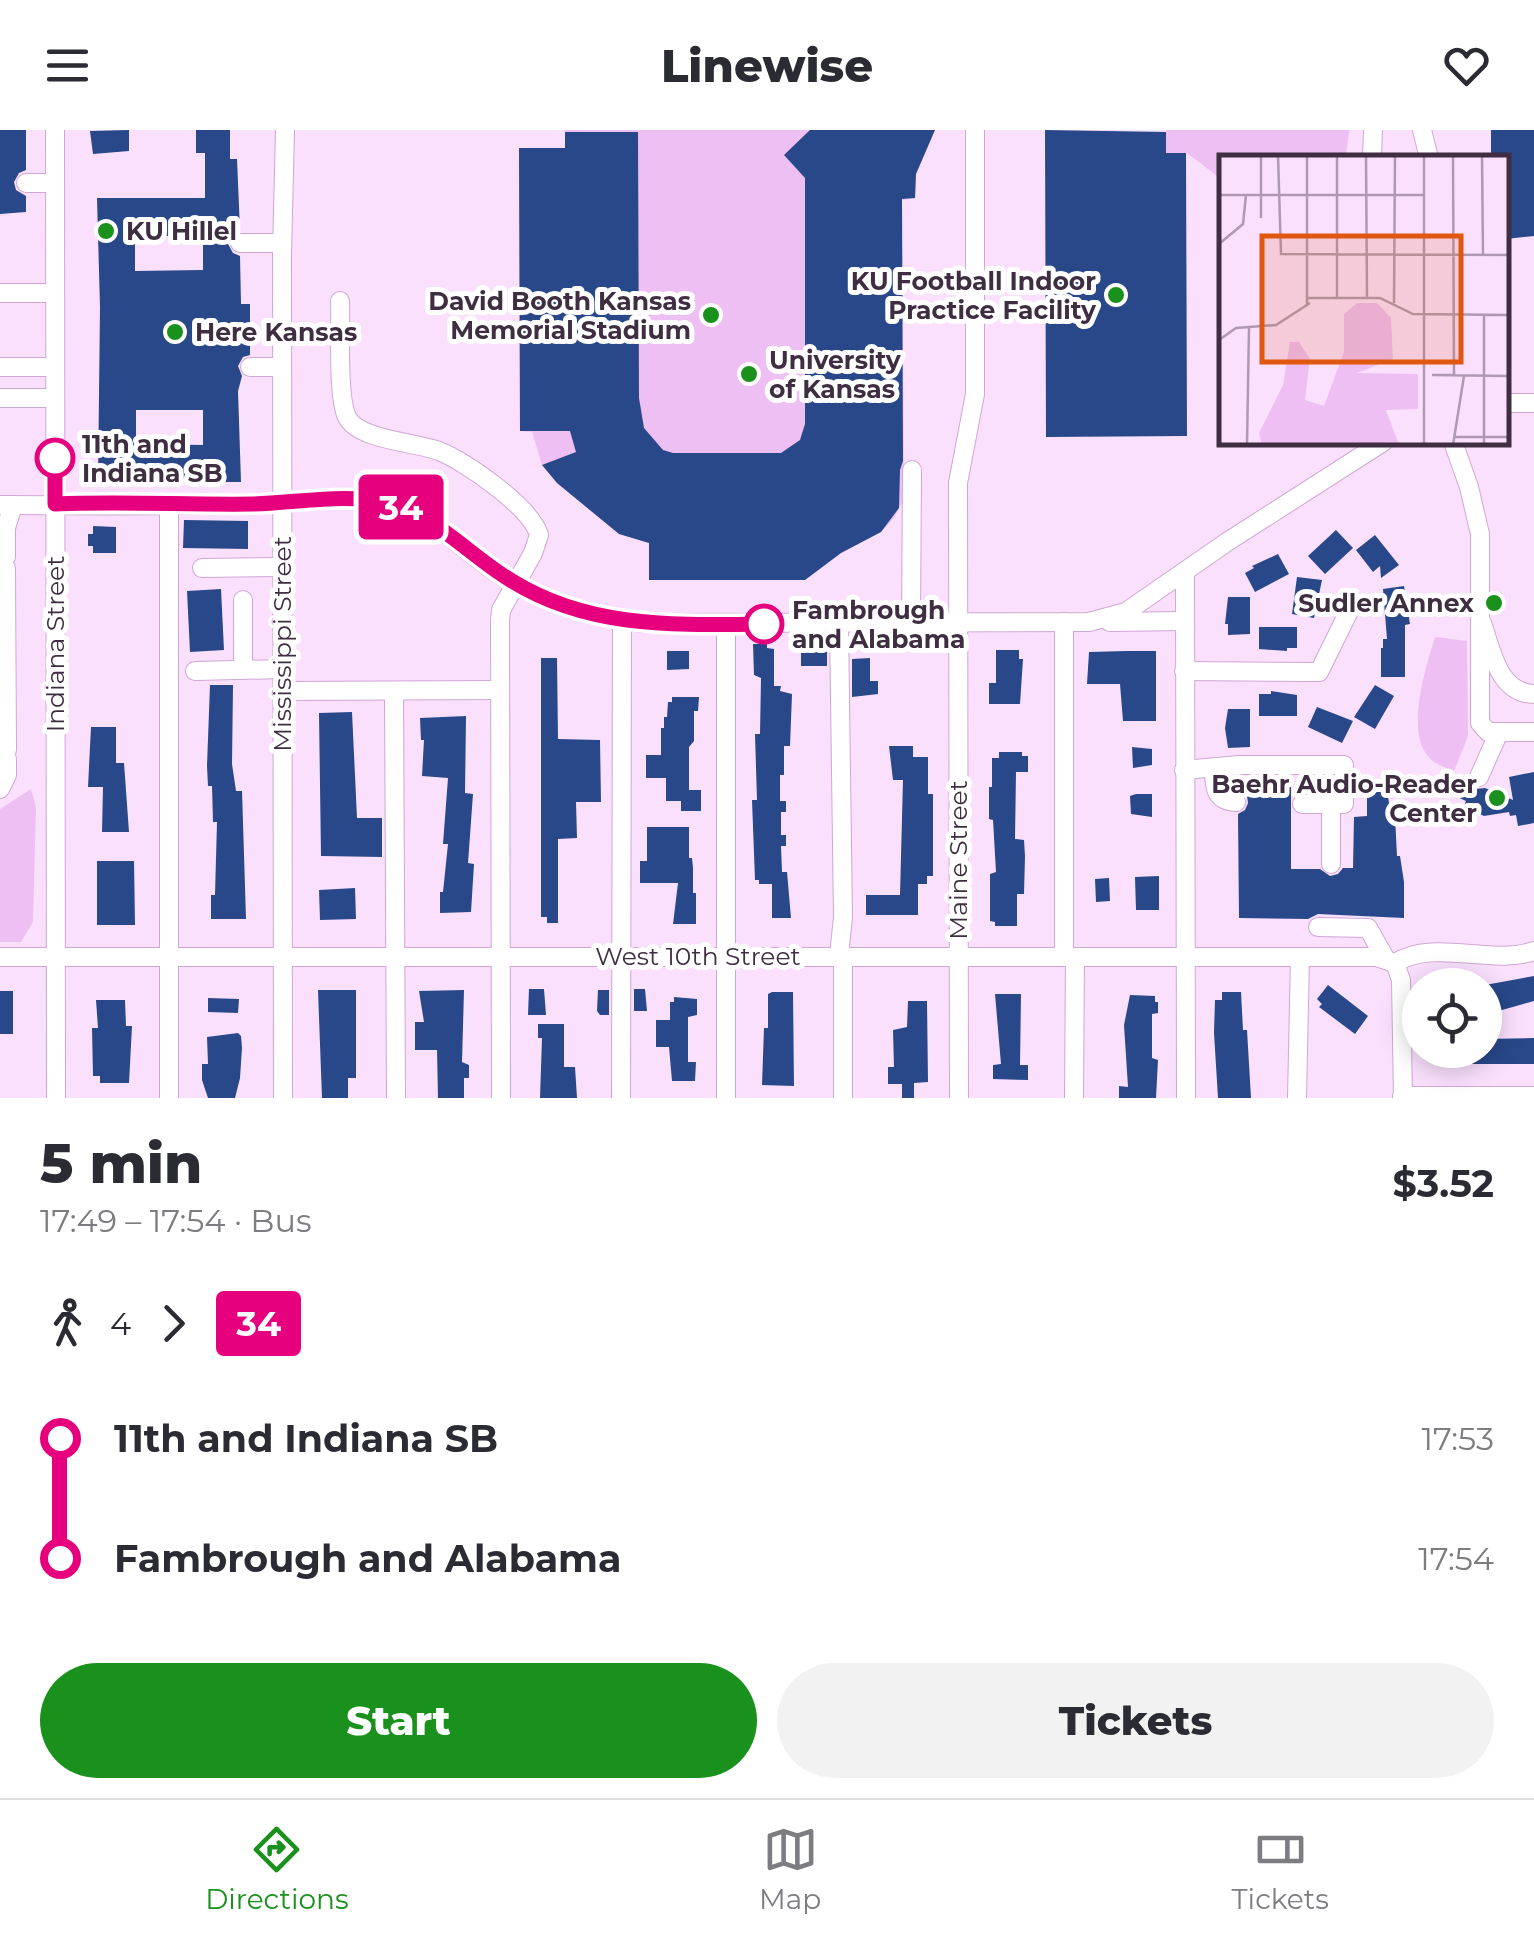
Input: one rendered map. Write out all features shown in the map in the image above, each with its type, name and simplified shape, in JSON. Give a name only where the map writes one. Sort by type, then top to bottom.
[{"type":"street","name":"Indiana Street","points":[[55,130],[56,1098]]},
{"type":"street","name":"Mississippi Street","points":[[282,1098],[285,130]]},
{"type":"street","name":"Maine Street","points":[[959,1098],[958,482],[975,394],[975,130]]},
{"type":"street","points":[[1422,130],[1428,155]]},
{"type":"street","points":[[26,188],[55,188]]},
{"type":"street","points":[[240,242],[282,242]]},
{"type":"street","points":[[0,293],[55,293]]},
{"type":"street","points":[[340,301],[343,396],[348,420],[362,432],[418,444],[464,464],[538,530],[538,541],[501,610],[500,620],[501,1098]]},
{"type":"street","points":[[250,366],[282,367]]},
{"type":"street","points":[[0,367],[55,367]]},
{"type":"street","points":[[0,398],[55,398]]},
{"type":"street","points":[[1089,622],[1126,612],[1377,445]]},
{"type":"street","points":[[1454,445],[1478,515],[1480,723],[1488,732],[1534,732]]},
{"type":"street","points":[[911,623],[912,470]]},
{"type":"street","points":[[0,789],[7,776],[3,563],[7,505],[370,500],[402,508],[444,529],[487,566],[516,584],[566,607],[622,621],[1184,621]]},
{"type":"street","points":[[168,503],[169,1098]]},
{"type":"street","points":[[202,568],[282,568]]},
{"type":"street","points":[[1184,571],[1186,1098]]},
{"type":"street","points":[[243,600],[243,670]]},
{"type":"street","points":[[1184,671],[1319,672],[1354,600]]},
{"type":"street","points":[[1480,618],[1505,681],[1518,692],[1534,694]]},
{"type":"street","points":[[621,1098],[622,621]]},
{"type":"street","points":[[1064,622],[1074,1098]]},
{"type":"street","points":[[726,624],[726,1098]]},
{"type":"street","points":[[839,624],[843,1098]]},
{"type":"street","points":[[195,671],[282,669]]},
{"type":"street","points":[[282,691],[500,690]]},
{"type":"street","points":[[394,692],[396,1098]]},
{"type":"street","points":[[1479,777],[1499,732]]},
{"type":"street","points":[[1184,770],[1281,772],[1344,765],[1344,804],[1302,804]]},
{"type":"street","points":[[1214,769],[1218,794],[1236,802]]},
{"type":"street","points":[[1331,804],[1331,864]]},
{"type":"street","points":[[1318,927],[1368,928],[1402,980],[1402,1097],[1534,1096]]},
{"type":"street","name":"West 10th Street","points":[[0,957],[841,956],[1390,961],[1413,955],[1515,955],[1534,951]]},
{"type":"street","points":[[1297,1098],[1300,958]]},
{"type":"shaded area","name":"David Booth Kansas Memorial Stadium","points":[[565,130],[935,130],[916,173],[915,198],[902,200],[904,499],[881,532],[841,553],[805,580],[649,580],[649,543],[619,534],[557,483],[542,465],[532,432],[520,431],[519,148],[565,148]]},
{"type":"shaded area","points":[[1166,130],[1349,130],[1346,155],[1219,155],[1219,177],[1187,153],[1166,153]]},
{"type":"shaded area","points":[[1435,637],[1467,641],[1468,736],[1454,771],[1430,758],[1418,729],[1420,697]]},
{"type":"shaded area","points":[[31,789],[36,807],[33,922],[21,942],[0,942],[0,809]]},
{"type":"building","points":[[0,130],[26,130],[26,170],[14,182],[16,190],[26,196],[26,212],[0,214]]},
{"type":"building","points":[[129,130],[129,151],[93,154],[90,131]]},
{"type":"building","name":"Here Kansas","points":[[196,130],[230,130],[230,159],[237,159],[240,230],[230,236],[228,244],[240,256],[241,304],[250,304],[250,355],[243,357],[238,366],[242,376],[238,391],[241,482],[98,482],[97,198],[205,198],[205,153],[196,153]],"holes":[[[135,236],[203,236],[203,270],[135,271]],[[136,410],[203,410],[203,445],[136,444]]]},
{"type":"building","name":"David Booth Kansas Memorial Stadium","points":[[810,130],[935,130],[916,174],[915,198],[902,199],[903,461],[899,508],[881,532],[841,553],[805,580],[649,580],[649,543],[619,534],[557,483],[542,465],[576,452],[570,431],[520,431],[519,148],[565,148],[565,132],[638,132],[639,398],[644,428],[663,450],[673,453],[781,453],[800,440],[805,424],[805,178],[784,155]]},
{"type":"building","name":"KU Football Indoor Practice Facility","points":[[1045,130],[1166,132],[1166,153],[1186,153],[1187,436],[1046,437]]},
{"type":"building","points":[[1491,130],[1534,130],[1534,236],[1509,239],[1509,155],[1491,155]]},
{"type":"building","points":[[184,520],[248,521],[248,549],[183,548]]},
{"type":"building","points":[[93,526],[116,527],[116,553],[93,553],[93,546],[88,546],[88,534],[93,534]]},
{"type":"building","points":[[1336,530],[1353,548],[1325,574],[1308,556]]},
{"type":"building","points":[[1375,535],[1399,565],[1381,578],[1380,566],[1373,572],[1356,550]]},
{"type":"building","points":[[1278,554],[1289,574],[1255,592],[1245,573]]},
{"type":"building","points":[[1297,577],[1322,580],[1314,618],[1292,614]]},
{"type":"building","points":[[1404,586],[1410,624],[1405,625],[1405,677],[1381,677],[1381,648],[1383,639],[1387,639],[1383,589]]},
{"type":"building","points":[[221,589],[224,650],[190,652],[187,591]]},
{"type":"building","points":[[1228,597],[1250,597],[1250,634],[1228,635]]},
{"type":"building","points":[[1259,627],[1297,627],[1297,648],[1259,649]]},
{"type":"building","points":[[753,644],[767,644],[767,648],[774,649],[774,686],[792,694],[790,746],[784,746],[784,775],[780,775],[780,801],[786,801],[786,812],[781,812],[781,835],[786,835],[786,846],[781,846],[782,872],[787,872],[791,918],[772,918],[772,884],[755,880],[752,800],[757,800],[755,734],[760,734],[761,678],[754,675]]},
{"type":"building","points":[[810,644],[827,644],[827,666],[801,666],[801,649],[810,649]]},
{"type":"building","points":[[996,650],[1019,650],[1019,659],[1023,659],[1020,704],[989,704],[989,683],[996,683]]},
{"type":"building","points":[[667,651],[689,651],[689,669],[667,670]]},
{"type":"building","points":[[1156,651],[1156,721],[1123,721],[1120,684],[1087,684],[1089,652]]},
{"type":"building","points":[[541,658],[557,658],[558,739],[600,740],[601,802],[576,802],[577,838],[558,839],[558,923],[547,923],[547,917],[541,917]]},
{"type":"building","points":[[870,658],[870,681],[878,681],[878,694],[852,697],[852,659]]},
{"type":"building","points":[[210,685],[233,685],[232,764],[236,791],[242,791],[246,919],[211,919],[217,822],[213,822],[212,786],[208,786]]},
{"type":"building","points":[[1375,685],[1394,696],[1375,729],[1354,717]]},
{"type":"building","points":[[1271,691],[1297,695],[1297,716],[1259,716],[1259,694]]},
{"type":"building","points":[[672,697],[699,697],[698,711],[694,711],[694,741],[689,747],[689,790],[701,790],[701,811],[681,811],[681,801],[666,801],[666,778],[646,778],[646,755],[661,755],[661,728]]},
{"type":"building","points":[[1317,707],[1353,721],[1342,743],[1308,727]]},
{"type":"building","points":[[1228,709],[1250,709],[1250,747],[1228,748]]},
{"type":"building","points":[[352,712],[357,818],[382,818],[382,857],[321,856],[319,713]]},
{"type":"building","points":[[466,716],[465,793],[473,794],[468,863],[474,864],[471,912],[440,913],[448,844],[443,844],[448,778],[422,776],[424,740],[420,718]]},
{"type":"building","points":[[91,727],[116,727],[116,763],[124,763],[129,832],[102,832],[103,787],[88,787]]},
{"type":"building","points":[[889,746],[913,746],[913,757],[928,757],[928,794],[933,794],[933,876],[927,876],[927,884],[918,884],[918,915],[866,915],[866,895],[900,895],[903,780],[893,780]]},
{"type":"building","points":[[1132,747],[1152,749],[1152,765],[1133,768]]},
{"type":"building","points":[[999,752],[1022,752],[1022,756],[1028,756],[1028,772],[1016,772],[1015,839],[1024,840],[1025,856],[1024,894],[1017,894],[1017,926],[995,926],[990,921],[990,874],[996,872],[989,787],[992,758],[999,758]]},
{"type":"building","name":"Baehr Audio-Reader Center","points":[[1534,772],[1534,823],[1518,826],[1516,815],[1510,816],[1509,812],[1484,816],[1464,806],[1466,801],[1442,790],[1448,776],[1513,800],[1509,777]]},
{"type":"building","points":[[1240,779],[1291,779],[1291,869],[1320,869],[1330,876],[1343,868],[1353,868],[1354,817],[1367,816],[1367,789],[1387,789],[1404,882],[1404,918],[1318,914],[1308,919],[1239,918],[1238,814],[1248,803],[1240,790]]},
{"type":"building","points":[[1152,794],[1152,817],[1131,814],[1130,796]]},
{"type":"building","points":[[647,827],[689,827],[696,924],[673,924],[678,883],[640,883],[640,861],[647,861]]},
{"type":"building","points":[[97,861],[134,861],[135,925],[97,925]]},
{"type":"building","points":[[1159,876],[1159,910],[1136,910],[1135,877]]},
{"type":"building","points":[[1109,878],[1110,901],[1096,902],[1095,879]]},
{"type":"building","points":[[355,888],[356,919],[320,920],[319,890]]},
{"type":"building","points":[[1534,976],[1534,1001],[1502,1010],[1502,982]]},
{"type":"building","points":[[1328,985],[1368,1016],[1355,1034],[1319,1007],[1322,1004],[1317,999]]},
{"type":"building","points":[[529,989],[544,989],[546,1015],[528,1015]]},
{"type":"building","points":[[634,989],[645,989],[647,1011],[634,1011]]},
{"type":"building","points":[[318,990],[356,990],[356,1078],[348,1078],[348,1098],[322,1098]]},
{"type":"building","points":[[464,990],[462,1062],[469,1065],[469,1078],[464,1078],[464,1098],[438,1098],[437,1050],[415,1050],[415,1022],[424,1022],[419,991]]},
{"type":"building","points":[[598,990],[609,990],[609,1015],[597,1011]]},
{"type":"building","points":[[0,991],[13,991],[13,1034],[0,1034]]},
{"type":"building","points":[[793,992],[794,1086],[762,1085],[764,1028],[768,1028],[768,994]]},
{"type":"building","points":[[1222,992],[1241,992],[1251,1098],[1218,1098],[1215,1000],[1222,1000]]},
{"type":"building","points":[[995,994],[1021,994],[1020,1065],[1028,1065],[1028,1080],[993,1079],[993,1065],[1001,1064]]},
{"type":"building","points":[[1130,995],[1155,996],[1158,1002],[1158,1013],[1152,1014],[1152,1058],[1158,1060],[1156,1098],[1119,1098],[1119,1086],[1128,1087],[1124,1025]]},
{"type":"building","points":[[674,997],[697,999],[697,1015],[688,1017],[688,1062],[696,1062],[695,1081],[672,1081],[669,1047],[656,1047],[656,1020],[670,1020],[670,1002],[674,1002]]},
{"type":"building","points":[[208,998],[239,999],[238,1013],[208,1012]]},
{"type":"building","points":[[96,1000],[125,1000],[126,1026],[132,1026],[129,1083],[100,1083],[100,1076],[93,1076],[92,1028],[98,1028]]},
{"type":"building","points":[[908,1001],[927,1001],[928,1082],[914,1083],[914,1098],[902,1098],[902,1084],[888,1084],[888,1067],[894,1067],[893,1030],[907,1027]]},
{"type":"building","points":[[538,1024],[564,1024],[564,1067],[575,1067],[577,1098],[540,1098],[542,1038],[538,1038]]},
{"type":"building","points":[[238,1033],[242,1048],[235,1098],[208,1098],[202,1080],[202,1064],[208,1064],[207,1037]]},
{"type":"building","points":[[1534,1038],[1534,1064],[1502,1064],[1502,1039]]},
{"type":"bus line","name":"34","points":[[55,458],[55,504],[385,502],[444,529],[487,566],[516,584],[581,612],[644,624],[764,624]]},
{"type":"place","name":"KU Hillel","points":[[106,231]]},
{"type":"place","name":"KU Football Indoor Practice Facility","points":[[1116,295]]},
{"type":"place","name":"David Booth Kansas Memorial Stadium","points":[[711,315]]},
{"type":"place","name":"Here Kansas","points":[[175,332]]},
{"type":"place","name":"University of Kansas","points":[[749,374]]},
{"type":"place","name":"11th and Indiana SB","points":[[55,458]]},
{"type":"place","name":"Sudler Annex","points":[[1494,603]]},
{"type":"place","name":"Fambrough and Alabama","points":[[764,624]]},
{"type":"place","name":"Baehr Audio-Reader Center","points":[[1497,798]]}]
